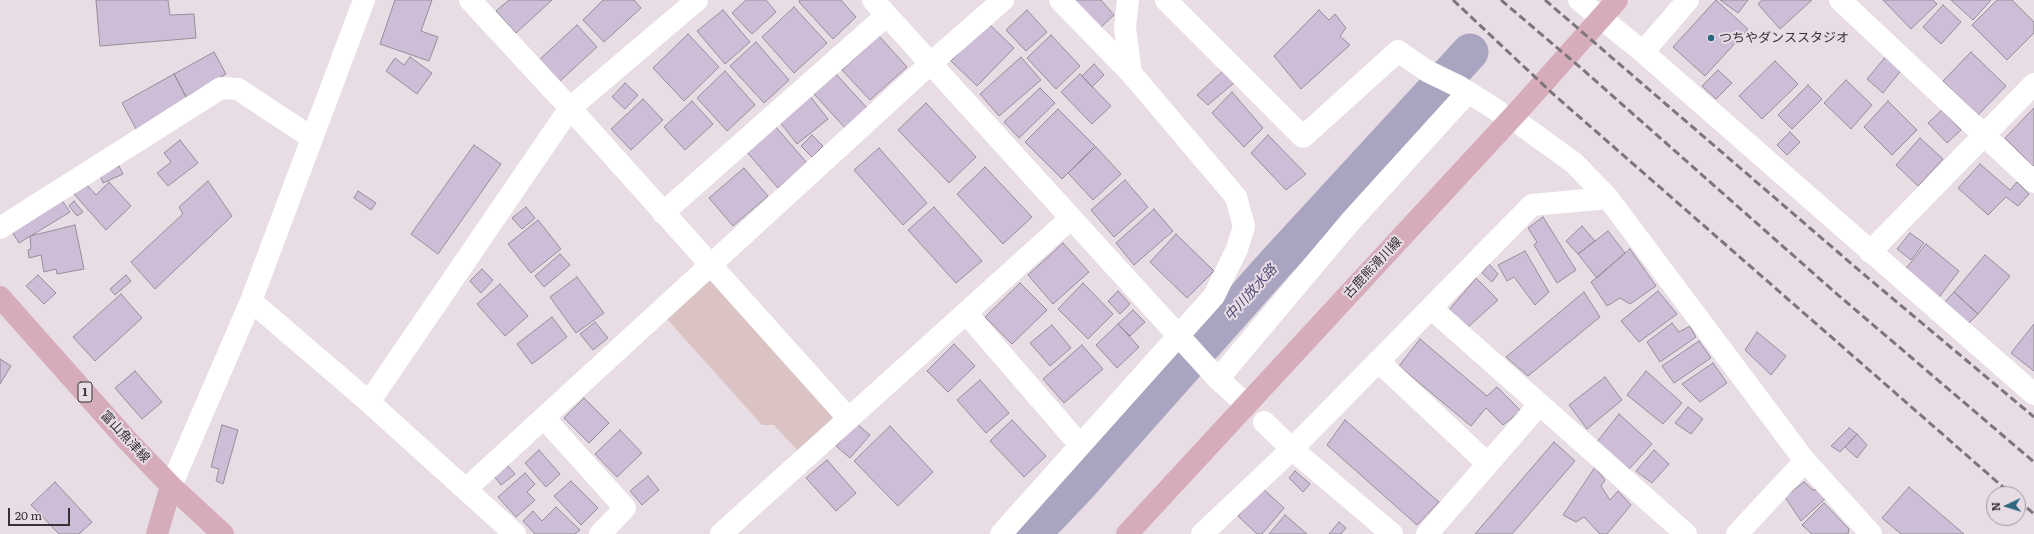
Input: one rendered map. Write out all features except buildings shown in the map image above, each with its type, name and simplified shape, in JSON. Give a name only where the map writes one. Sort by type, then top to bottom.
[{"type":"main road","name":"古鹿熊滑川線","points":[[1127,534],[1521,118],[1612,5]]},
{"type":"main road","name":"富山魚津線","points":[[0,297],[127,440],[171,486]]},
{"type":"main road","points":[[157,534],[171,486],[223,534]]},
{"type":"street","points":[[171,486],[251,301],[364,0]]},
{"type":"street","points":[[470,0],[570,108],[849,418]]},
{"type":"street","points":[[369,402],[570,108],[697,0]]},
{"type":"street","points":[[466,489],[931,63],[1003,0]]},
{"type":"street","points":[[1001,534],[1080,445],[1181,337],[1214,296],[1237,249],[1244,226],[1236,197],[1131,73],[1060,0]]},
{"type":"street","points":[[1128,0],[1125,28],[1131,73]]},
{"type":"street","points":[[1166,0],[1303,137],[1398,51],[1427,71],[1464,89],[1498,111]]},
{"type":"street","points":[[1579,0],[1643,52],[2034,394]]},
{"type":"street","points":[[1643,52],[1688,0]]},
{"type":"street","points":[[1840,0],[1986,135],[2034,182]]},
{"type":"street","points":[[663,213],[880,8],[1214,374],[1238,397]]},
{"type":"street","points":[[1870,252],[1986,135],[2034,84]]},
{"type":"street","points":[[0,228],[221,88],[238,89],[312,138]]},
{"type":"street","points":[[1214,374],[1350,222],[1464,89]]},
{"type":"street","points":[[1521,118],[1574,163],[1608,198],[1805,461],[1871,534]]},
{"type":"street","points":[[1202,534],[1292,449],[1532,204],[1608,198]]},
{"type":"street","points":[[721,534],[1071,218]]},
{"type":"street","points":[[251,301],[369,402],[515,534]]},
{"type":"street","points":[[1431,308],[1686,534]]},
{"type":"street","points":[[966,313],[1080,445]]},
{"type":"street","points":[[1378,361],[1488,464]]},
{"type":"street","points":[[1427,534],[1539,405]]},
{"type":"street","points":[[544,418],[625,508],[600,534]]},
{"type":"street","points":[[1264,422],[1292,449],[1392,534]]},
{"type":"street","points":[[1737,534],[1805,461]]},
{"type":"shaded area","points":[[712,278],[840,416],[798,451],[774,425],[762,425],[667,319]]},
{"type":"waterway","name":"中川放水路","points":[[1032,534],[1077,487],[1275,264],[1470,52]]},
{"type":"railway","points":[[1453,0],[1552,93],[2002,486]]},
{"type":"railway","points":[[1501,0],[1581,68],[1838,295],[2034,462]]},
{"type":"railway","points":[[1545,0],[1861,272],[2034,417]]},
{"type":"railway","points":[[2026,507],[2034,514]]},
{"type":"place","name":"つちやダンススタジオ","points":[[1711,38]]}]
